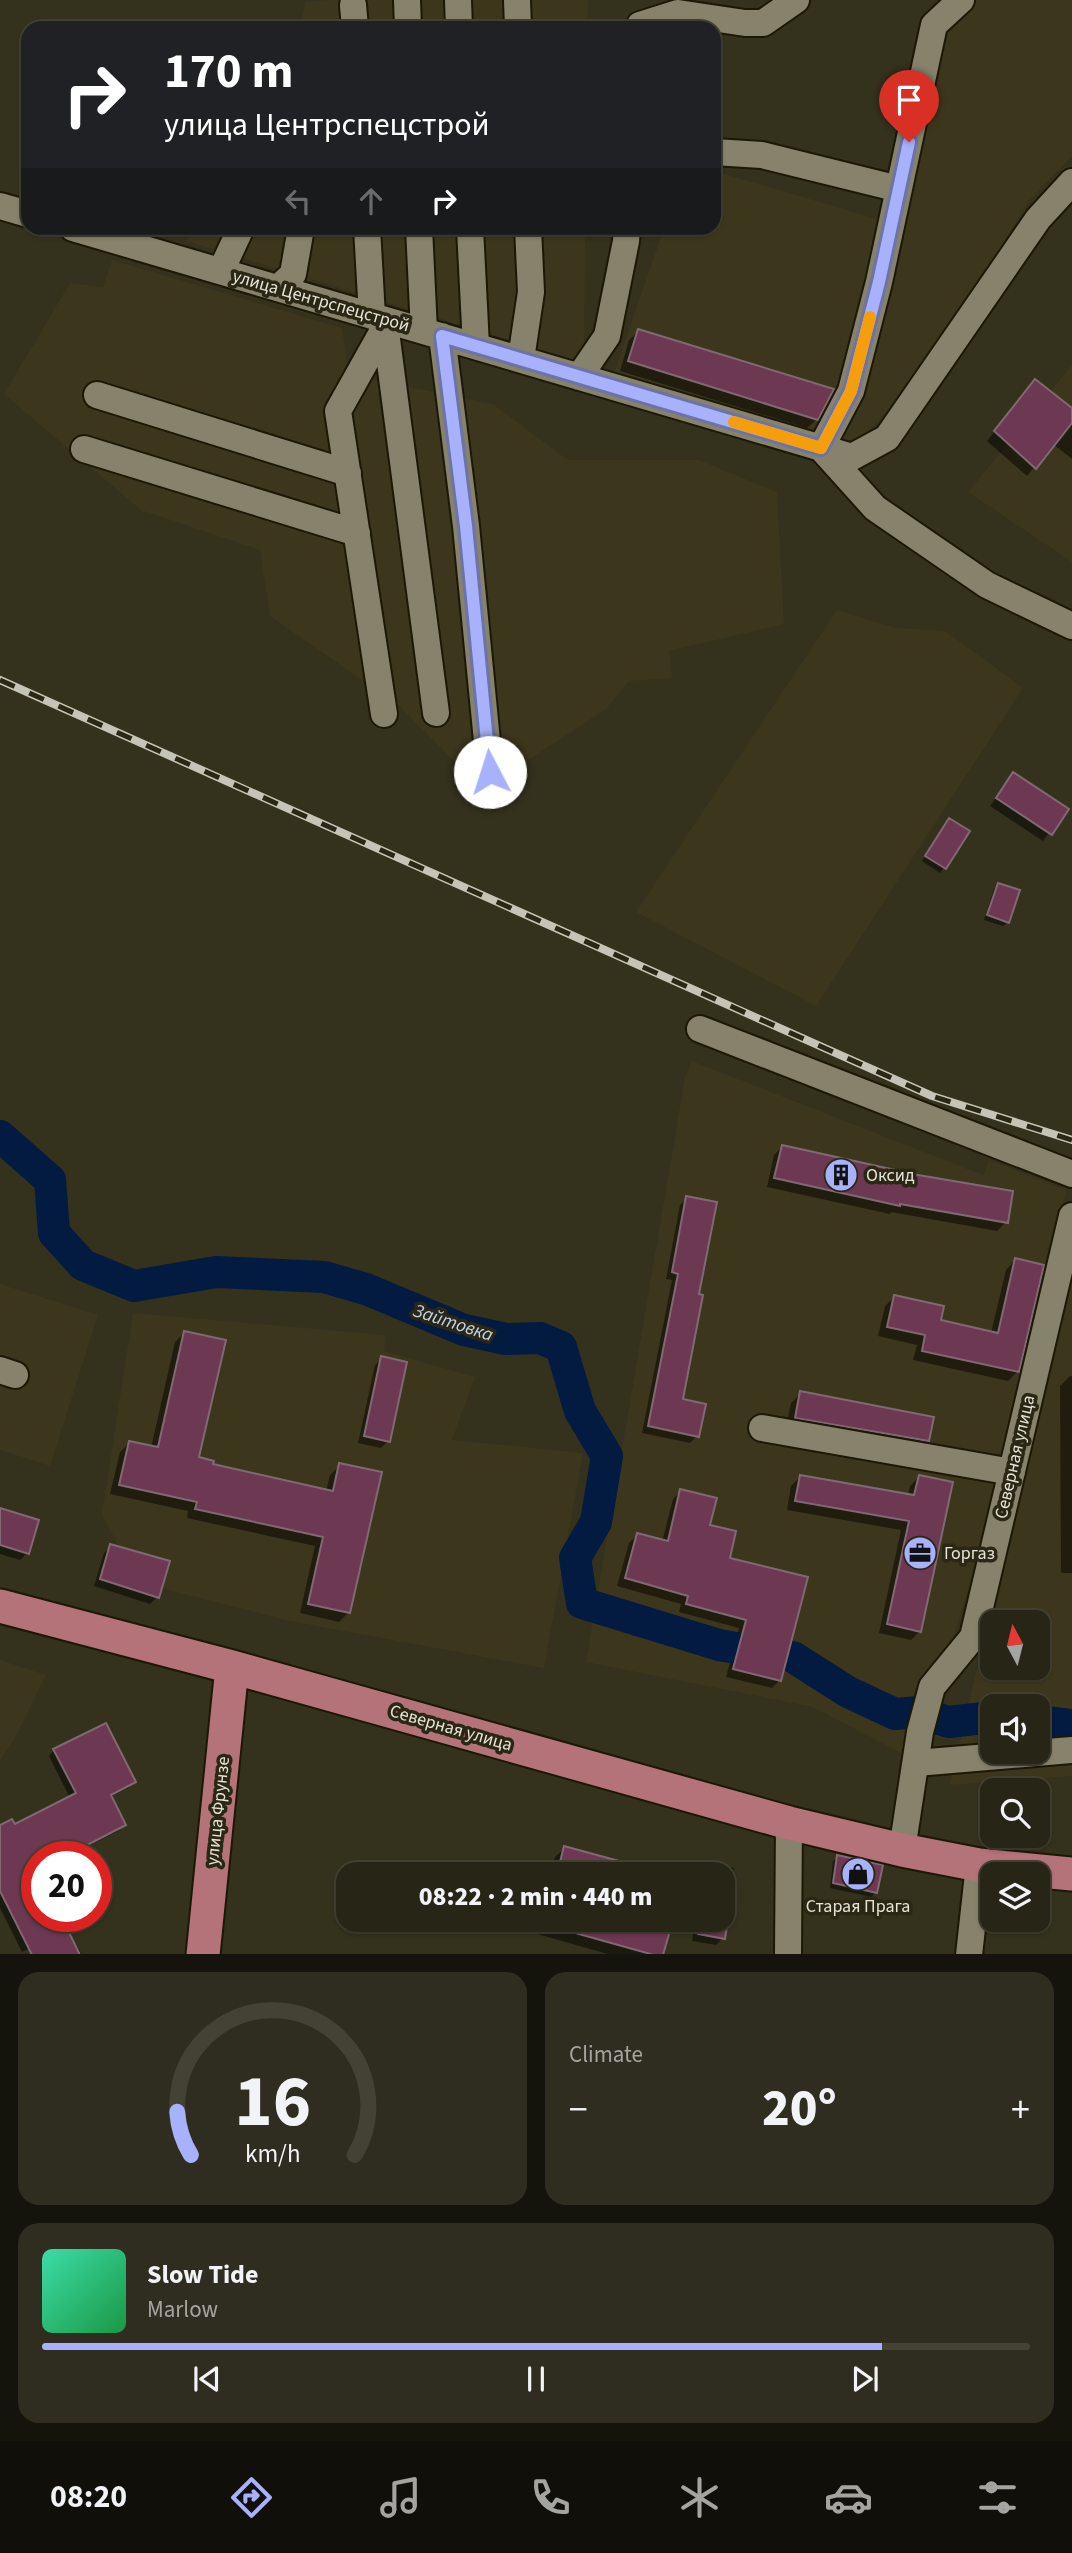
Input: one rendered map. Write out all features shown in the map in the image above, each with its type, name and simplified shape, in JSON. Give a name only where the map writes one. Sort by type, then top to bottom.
[{"type":"main road","name":"Северная улица","points":[[0,1606],[233,1667],[789,1823],[979,1865],[1072,1874]]},
{"type":"main road","name":"улица Фрунзе","points":[[203,1954],[233,1667]]},
{"type":"street","points":[[407,0],[408,21]]},
{"type":"street","points":[[458,0],[459,21]]},
{"type":"street","points":[[517,0],[518,21]]},
{"type":"street","points":[[653,21],[678,13],[763,23],[796,0]]},
{"type":"street","points":[[961,0],[934,24],[879,282],[851,391],[821,448],[875,508],[987,585],[1072,626]]},
{"type":"street","points":[[721,152],[762,155],[899,189]]},
{"type":"street","name":"улица Центрспецстрой","points":[[97,235],[381,321],[476,346],[852,457],[887,439],[1038,219],[1072,182]]},
{"type":"street","points":[[0,206],[21,212]]},
{"type":"street","points":[[221,271],[238,235]]},
{"type":"street","points":[[278,288],[293,274],[300,235]]},
{"type":"street","points":[[368,235],[436,713]]},
{"type":"street","points":[[420,235],[433,334],[466,526],[490,772]]},
{"type":"street","points":[[470,235],[476,346]]},
{"type":"street","points":[[521,359],[531,292],[528,235]]},
{"type":"street","points":[[579,377],[607,336],[626,235]]},
{"type":"street","points":[[381,321],[338,411],[384,714]]},
{"type":"street","points":[[96,395],[348,473]]},
{"type":"street","points":[[84,449],[357,533]]},
{"type":"street","points":[[700,1029],[1072,1174]]},
{"type":"street","name":"Северная улица","points":[[902,1850],[920,1732],[932,1687],[973,1637],[1072,1216]]},
{"type":"street","points":[[762,1428],[1012,1472]]},
{"type":"street","points":[[916,1763],[1072,1750]]},
{"type":"street","points":[[788,1954],[789,1823]]},
{"type":"street","points":[[970,1954],[979,1865]]},
{"type":"shaded area","points":[[588,0],[587,21],[302,21],[305,2]]},
{"type":"shaded area","points":[[962,0],[1072,0],[1072,156],[1028,202],[930,365],[857,443],[838,445],[614,373],[662,235],[721,235],[721,173],[891,223],[940,22]]},
{"type":"shaded area","points":[[188,235],[585,235],[584,363],[187,241]]},
{"type":"shaded area","points":[[112,260],[342,328],[349,375],[493,404],[568,460],[699,460],[777,492],[784,624],[669,651],[672,678],[629,681],[606,709],[483,790],[398,705],[270,616],[260,550],[141,510],[4,394],[70,283],[103,287]]},
{"type":"shaded area","points":[[1072,365],[1072,562],[968,492]]},
{"type":"shaded area","points":[[837,610],[896,628],[945,631],[1023,688],[816,1006],[636,912]]},
{"type":"shaded area","points":[[692,1061],[983,1175],[989,1160],[1066,1190],[1019,1427],[953,1638],[920,1687],[901,1753],[813,1707],[586,1662],[685,1077]]},
{"type":"shaded area","points":[[1072,1260],[1072,1776],[980,1778],[980,1783],[950,1785],[980,1656],[980,1680],[1050,1680],[1050,1610],[991,1610]]},
{"type":"shaded area","points":[[0,1284],[98,1315],[50,1466],[0,1450]]},
{"type":"shaded area","points":[[133,1313],[386,1335],[384,1351],[475,1377],[452,1440],[583,1453],[544,1668],[290,1621],[98,1572],[118,1545],[102,1514]]},
{"type":"shaded area","points":[[0,1660],[46,1675],[15,1738],[0,1761]]},
{"type":"building","points":[[638,329],[834,389],[818,420],[628,361]]},
{"type":"building","points":[[1035,379],[1072,408],[1072,423],[1036,469],[994,431]]},
{"type":"building","points":[[1013,772],[1069,809],[1052,835],[996,798]]},
{"type":"building","points":[[949,818],[970,831],[946,869],[925,856]]},
{"type":"building","points":[[998,883],[1020,890],[1009,923],[987,915]]},
{"type":"building","points":[[782,1145],[918,1175],[1013,1191],[1008,1223],[900,1206],[774,1178]]},
{"type":"building","points":[[686,1196],[717,1202],[683,1399],[706,1404],[699,1437],[648,1426],[678,1274],[672,1272]]},
{"type":"building","points":[[1015,1258],[1044,1265],[1019,1372],[922,1351],[925,1335],[887,1327],[894,1295],[944,1306],[941,1320],[998,1333]]},
{"type":"building","points":[[184,1331],[226,1340],[199,1457],[214,1461],[213,1464],[333,1491],[339,1463],[382,1472],[350,1613],[308,1604],[323,1537],[195,1509],[197,1502],[119,1485],[129,1441],[158,1447]]},
{"type":"building","points":[[381,1356],[407,1362],[390,1442],[364,1436]]},
{"type":"building","points":[[800,1391],[934,1417],[929,1441],[795,1418]]},
{"type":"building","name":"Горгаз","points":[[800,1475],[914,1495],[919,1475],[953,1482],[921,1632],[887,1624],[909,1521],[795,1501]]},
{"type":"building","points":[[680,1489],[717,1498],[710,1525],[736,1531],[730,1558],[808,1577],[781,1681],[733,1669],[746,1620],[686,1604],[688,1596],[625,1578],[637,1533],[668,1541]]},
{"type":"building","points":[[0,1508],[39,1520],[29,1554],[0,1545]]},
{"type":"building","points":[[110,1544],[170,1561],[159,1598],[100,1579]]},
{"type":"building","points":[[106,1723],[136,1782],[111,1795],[126,1825],[95,1841],[21,1841],[21,1932],[69,1932],[80,1954],[32,1954],[0,1891],[0,1825],[12,1819],[15,1824],[76,1793],[53,1749]]},
{"type":"building","points":[[564,1846],[623,1862],[560,1862]]},
{"type":"building","name":"Старая Прага","points":[[837,1855],[883,1865],[877,1893],[833,1883]]},
{"type":"building","points":[[572,1932],[670,1932],[663,1954],[650,1954]]},
{"type":"building","points":[[698,1932],[726,1932],[725,1939]]},
{"type":"waterway","name":"Зайтовка","points":[[0,1136],[50,1180],[54,1233],[83,1265],[134,1286],[216,1272],[324,1277],[366,1289],[464,1330],[506,1339],[540,1338],[561,1347],[580,1411],[607,1456],[596,1522],[575,1558],[582,1603],[736,1648]]},
{"type":"waterway","name":"Зайтовка","points":[[793,1657],[848,1692],[895,1714],[920,1712]]},
{"type":"waterway","name":"Зайтовка","points":[[939,1719],[949,1722],[980,1718]]},
{"type":"waterway","name":"Зайтовка","points":[[1050,1722],[1072,1725]]},
{"type":"railway","points":[[0,680],[932,1096],[1072,1140]]},
{"type":"slow traffic","points":[[734,422],[821,448],[851,391],[870,317]]},
{"type":"place","name":"Оксид","points":[[841,1175]]},
{"type":"place","name":"Горгаз","points":[[920,1553]]},
{"type":"place","name":"Старая Прага","points":[[858,1874]]},
{"type":"route","points":[[490,772],[466,526],[442,336],[821,448],[851,391],[879,282],[909,142]]}]
